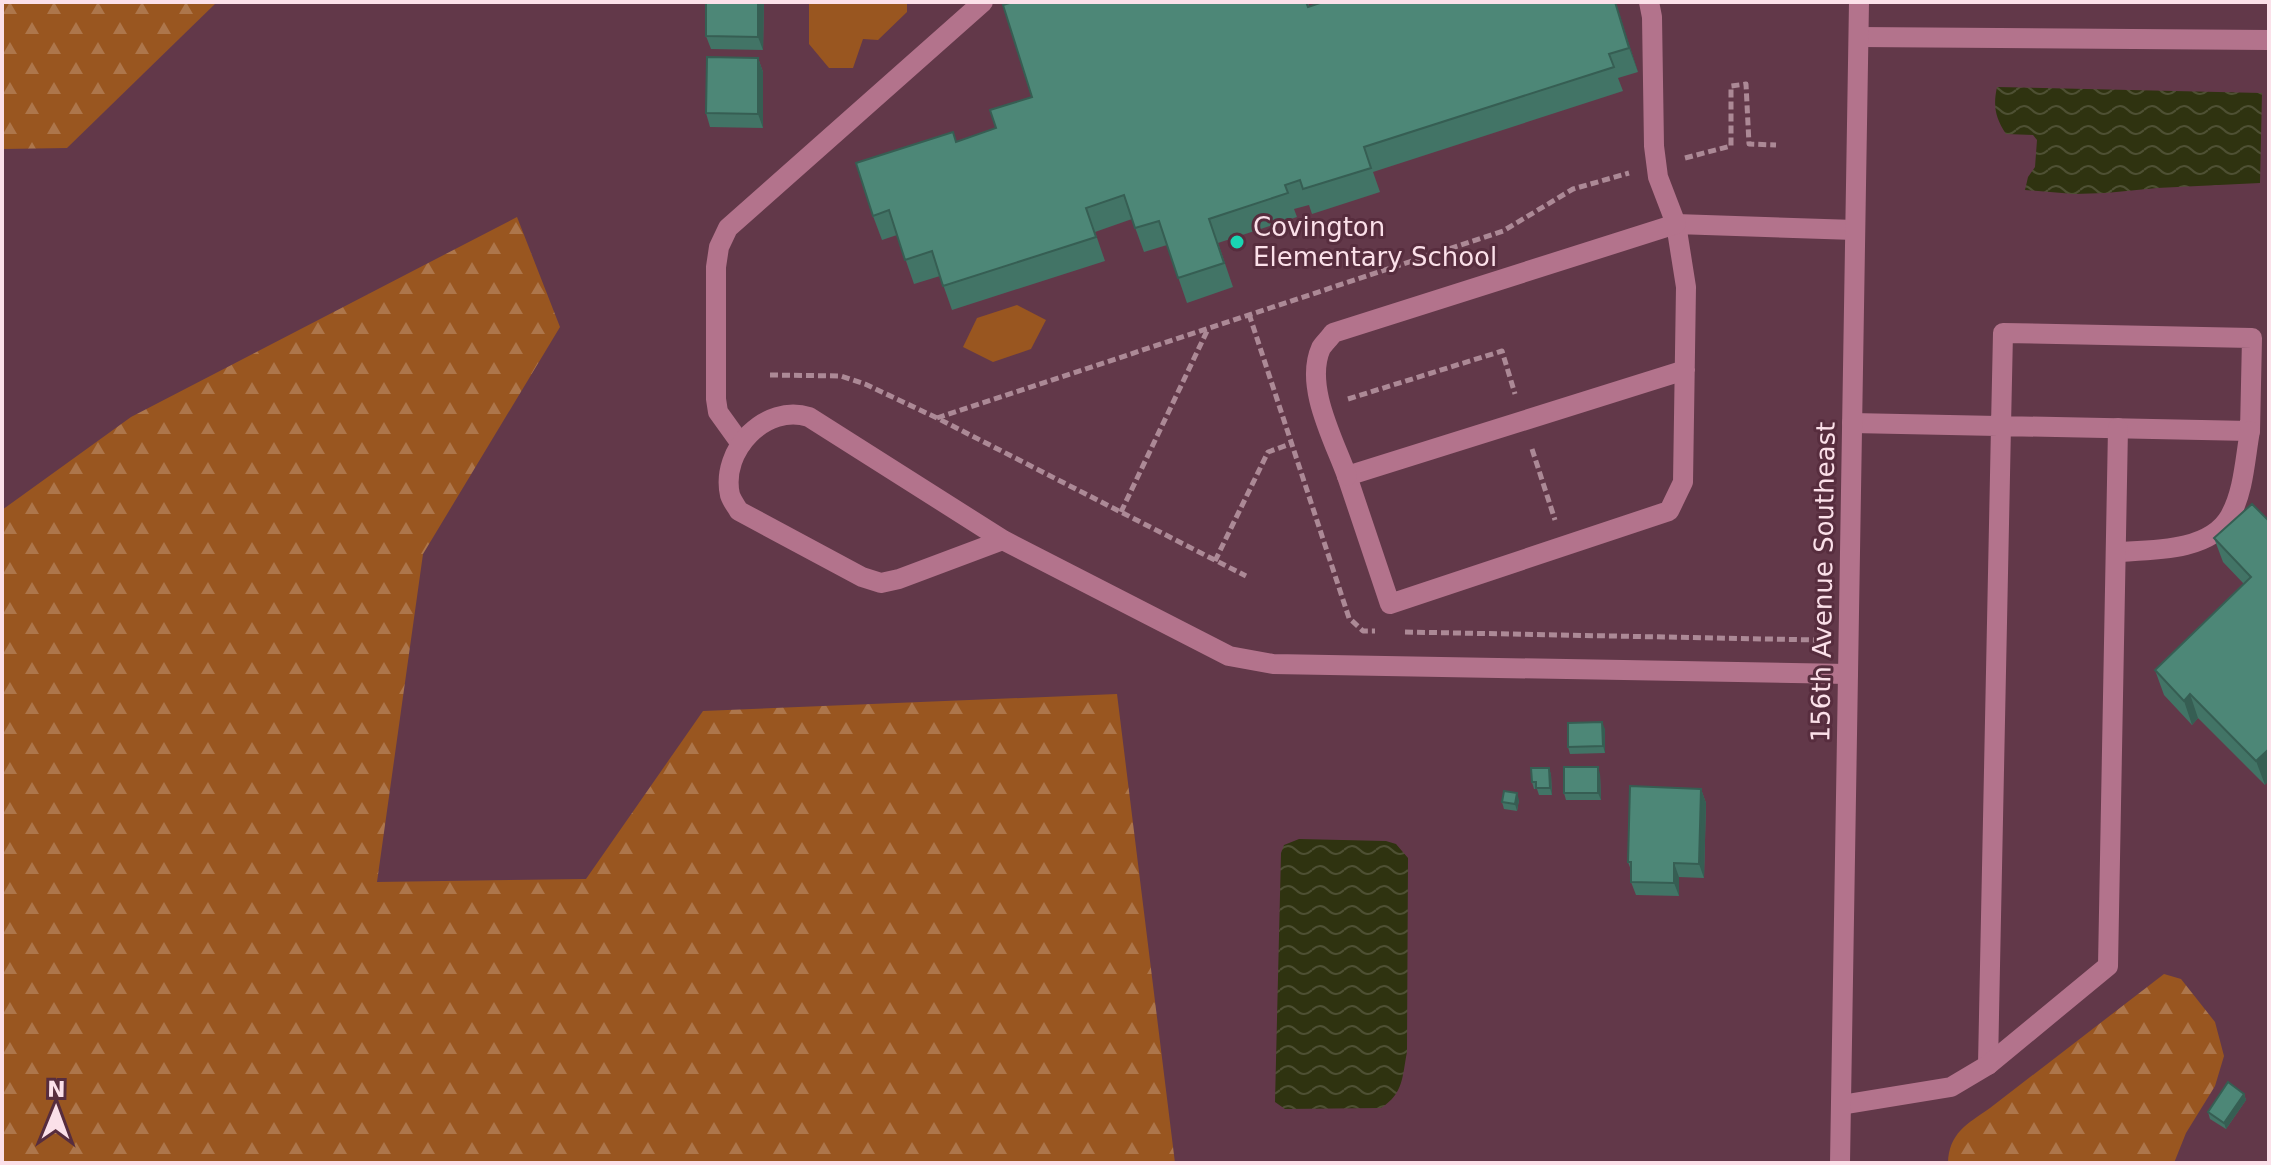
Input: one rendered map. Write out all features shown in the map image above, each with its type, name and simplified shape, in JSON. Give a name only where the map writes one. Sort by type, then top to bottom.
[{"type":"street","points":[[741,444],[718,412],[716,399],[716,267],[719,247],[728,228],[983,2]]},
{"type":"street","points":[[1649,2],[1656,165],[1676,224],[1686,287],[1683,482],[1669,511],[1390,604],[1316,391],[1321,348],[1333,333],[1676,224],[1855,230]]},
{"type":"street","name":"156th Avenue Southeast","points":[[1840,1163],[1859,2]]},
{"type":"street","points":[[1859,37],[2269,40]]},
{"type":"street","points":[[1988,1065],[2003,333],[2260,338],[2249,438],[2239,493],[2229,517],[2216,532],[2201,541],[2158,550],[2116,552]]},
{"type":"street","points":[[1347,476],[1685,370]]},
{"type":"street","points":[[1003,540],[881,583],[862,577],[739,511],[731,497],[729,477],[734,458],[741,444],[765,421],[780,414],[797,413],[809,417],[1003,540],[1229,656],[1250,661],[1273,664],[1848,674]]},
{"type":"street","points":[[1852,423],[2118,428],[2249,438],[2269,445]]},
{"type":"street","points":[[1841,1105],[1951,1087],[1988,1065],[2108,966],[2118,428]]},
{"type":"path","points":[[937,418],[1503,231],[1573,189],[1731,146],[1731,86],[1746,84],[1749,144],[1776,145]]},
{"type":"path","points":[[1121,512],[1208,328]]},
{"type":"path","points":[[770,375],[841,376],[865,384],[1246,576]]},
{"type":"path","points":[[1215,561],[1268,452],[1290,444]]},
{"type":"green space","points":[[2,2],[217,2],[67,148],[2,149]]},
{"type":"green space","points":[[809,2],[907,2],[907,12],[878,40],[863,39],[853,68],[829,68],[809,44]]},
{"type":"green space","points":[[517,217],[560,327],[423,554],[377,882],[586,879],[703,711],[1117,694],[1175,1163],[2,1163],[2,510],[131,417]]},
{"type":"green space","points":[[1017,305],[1046,320],[1031,349],[993,362],[963,347],[977,318]]},
{"type":"green space","points":[[2164,974],[2181,979],[2215,1022],[2224,1056],[2215,1086],[2186,1133],[2174,1163],[1948,1163],[1952,1144],[1961,1130]]},
{"type":"water","points":[[1997,87],[2262,93],[2260,183],[2074,194],[2025,190],[2028,177],[2035,167],[2037,140],[2033,135],[2006,134],[1996,111]]},
{"type":"water","points":[[1299,839],[1386,841],[1396,844],[1408,858],[1407,1052],[1398,1090],[1381,1108],[1285,1109],[1275,1102],[1281,853],[1284,845]]},
{"type":"building","points":[[706,2],[758,2],[758,37],[706,36]]},
{"type":"building","points":[[1013,2],[1306,2],[1308,7],[1323,2],[1615,2],[1629,48],[1609,54],[1614,67],[1364,147],[1371,168],[1303,189],[1300,180],[1285,185],[1288,193],[1209,219],[1224,263],[1178,278],[1159,221],[1135,228],[1124,195],[1086,208],[1096,237],[943,286],[932,251],[905,260],[889,210],[873,216],[856,163],[953,132],[956,142],[996,128],[990,110],[1032,97],[1003,5]]},
{"type":"building","points":[[707,57],[758,58],[758,114],[706,113]]},
{"type":"building","points":[[2252,504],[2269,521],[2269,749],[2256,761],[2190,694],[2184,701],[2155,670],[2251,577],[2214,538]]},
{"type":"building","points":[[1602,722],[1603,746],[1568,747],[1568,723]]},
{"type":"building","points":[[1564,767],[1598,767],[1598,793],[1564,793]]},
{"type":"building","points":[[1531,768],[1549,768],[1550,788],[1536,788],[1536,782],[1532,782]]},
{"type":"building","points":[[1630,786],[1701,789],[1699,864],[1674,863],[1674,883],[1631,882],[1631,862],[1628,862]]},
{"type":"building","points":[[1504,791],[1517,793],[1515,804],[1502,802]]},
{"type":"building","points":[[2228,1082],[2244,1094],[2224,1123],[2208,1112]]},
{"type":"place","name":"Covington Elementary School","points":[[1237,242]]}]
